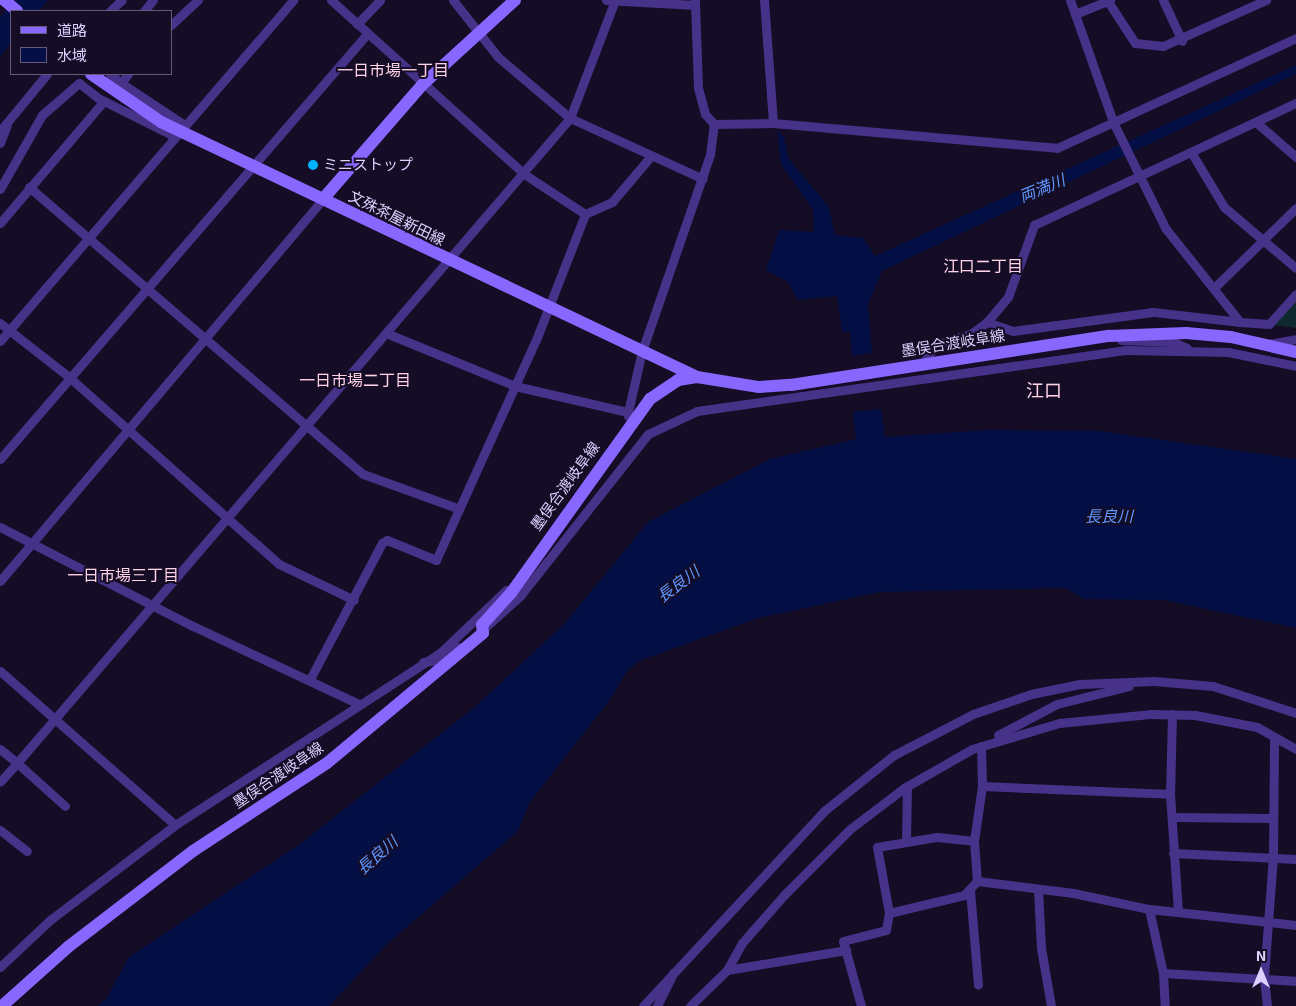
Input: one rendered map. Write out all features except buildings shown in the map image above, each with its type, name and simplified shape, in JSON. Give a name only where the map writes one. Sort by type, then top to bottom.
[{"type":"main road","points":[[4,0],[16,10]]},
{"type":"main road","points":[[323,200],[422,85],[516,0]]},
{"type":"main road","name":"文殊茶屋新田線","points":[[92,75],[138,109],[178,130],[449,261],[697,377]]},
{"type":"main road","name":"墨俣合渡岐阜線","points":[[2,1006],[68,947],[193,851],[327,763],[483,633],[482,625],[511,593],[516,580],[628,428],[662,389],[697,377],[759,387],[1109,336],[1186,333],[1268,344],[1296,352]]},
{"type":"street","points":[[111,10],[122,0]]},
{"type":"street","points":[[145,10],[153,0]]},
{"type":"street","points":[[172,24],[198,0]]},
{"type":"street","points":[[0,341],[178,130],[293,0]]},
{"type":"street","points":[[331,0],[422,85],[524,174],[585,214]]},
{"type":"street","points":[[357,24],[380,0]]},
{"type":"street","points":[[453,0],[498,57],[570,118],[703,179]]},
{"type":"street","points":[[764,0],[773,123]]},
{"type":"street","points":[[1070,0],[1113,122],[1137,177],[1166,229],[1215,287],[1240,322]]},
{"type":"street","points":[[1163,0],[1182,41]]},
{"type":"street","points":[[1075,14],[1110,1],[1135,43],[1163,46],[1182,41],[1266,0]]},
{"type":"street","points":[[0,782],[152,604],[227,520],[570,118],[612,1],[695,3],[698,88],[705,114],[714,124],[773,123],[1045,148],[1057,148],[1296,38]]},
{"type":"street","points":[[0,459],[367,34]]},
{"type":"street","points":[[0,131],[10,116],[46,75]]},
{"type":"street","points":[[111,75],[178,130]]},
{"type":"street","points":[[121,83],[127,75]]},
{"type":"street","points":[[0,190],[28,136],[54,102],[79,83],[104,102],[178,130]]},
{"type":"street","points":[[0,223],[104,102]]},
{"type":"street","points":[[922,364],[937,344],[972,333],[987,322],[1008,297],[1034,225],[1296,104]]},
{"type":"street","points":[[0,143],[10,116]]},
{"type":"street","points":[[1257,123],[1296,158]]},
{"type":"street","points":[[628,428],[628,412],[642,351],[703,179],[714,124]]},
{"type":"street","points":[[1191,152],[1224,207],[1296,268]]},
{"type":"street","points":[[310,679],[388,540],[436,560],[457,508],[514,386],[585,214],[612,202],[651,156]]},
{"type":"street","points":[[29,187],[89,236],[363,474],[457,508]]},
{"type":"street","points":[[0,581],[128,434],[206,338],[323,200]]},
{"type":"street","points":[[1215,287],[1265,242],[1296,208]]},
{"type":"street","points":[[987,322],[1013,332],[1154,312],[1269,324],[1296,294]]},
{"type":"street","points":[[0,322],[69,377],[128,434],[279,564],[354,600]]},
{"type":"street","points":[[386,333],[514,386],[628,412]]},
{"type":"street","points":[[1109,336],[1173,342],[1192,350]]},
{"type":"street","points":[[1268,344],[1296,339]]},
{"type":"street","points":[[423,662],[441,660],[478,631],[483,633],[520,596],[632,450],[661,424],[678,417],[720,406],[1087,354],[1192,350],[1296,366]]},
{"type":"street","points":[[0,527],[152,604],[310,679],[358,704]]},
{"type":"street","points":[[0,967],[50,920],[175,825],[358,704],[441,652],[516,580]]},
{"type":"street","points":[[0,671],[175,825]]},
{"type":"street","points":[[643,1006],[824,811],[894,755],[972,714],[1031,694],[1080,684],[1154,681],[1213,686],[1296,713]]},
{"type":"street","points":[[690,1006],[727,970],[742,943],[784,896],[850,829],[907,786],[1057,704],[1085,694],[1154,681]]},
{"type":"street","points":[[985,744],[1059,723],[1172,714],[1222,719],[1257,727],[1296,749]]},
{"type":"street","points":[[1172,714],[1170,794],[1178,912]]},
{"type":"street","points":[[1267,1006],[1264,976],[1273,857],[1271,818],[1274,737]]},
{"type":"street","points":[[889,913],[970,891],[977,881],[974,841],[982,786],[985,744]]},
{"type":"street","points":[[0,749],[65,806]]},
{"type":"street","points":[[906,841],[907,786]]},
{"type":"street","points":[[982,786],[1170,794]]},
{"type":"street","points":[[1172,817],[1271,818]]},
{"type":"street","points":[[0,830],[26,851]]},
{"type":"street","points":[[861,1006],[843,941],[886,930],[889,913],[877,848],[906,841],[937,837],[974,841]]},
{"type":"street","points":[[1173,853],[1296,859]]},
{"type":"street","points":[[977,881],[1038,889],[1149,909],[1268,919],[1296,925]]},
{"type":"street","points":[[1038,889],[1041,948],[1052,1006]]},
{"type":"street","points":[[970,891],[978,985]]},
{"type":"street","points":[[1149,909],[1164,973],[1165,1006]]},
{"type":"street","points":[[727,970],[846,950]]},
{"type":"street","points":[[657,1006],[674,971]]},
{"type":"street","points":[[1164,973],[1264,976],[1296,981]]},
{"type":"green space","points":[[1296,300],[1296,328],[1274,325]]},
{"type":"water","points":[[15,0],[48,0],[40,10],[10,10],[10,44],[0,56],[0,17]]},
{"type":"water","name":"両満川","points":[[1296,65],[1296,74],[882,271],[868,304],[872,353],[852,356],[850,331],[842,332],[837,296],[798,300],[788,282],[766,270],[779,230],[814,232],[813,210],[781,164],[777,130],[784,137],[788,158],[829,207],[835,235],[863,238],[875,256]]},
{"type":"water","name":"長良川","points":[[881,409],[885,437],[987,430],[1099,431],[1296,459],[1296,628],[1164,600],[1084,599],[1066,588],[880,592],[758,618],[639,661],[627,671],[609,701],[529,803],[518,831],[387,944],[329,1006],[97,1006],[106,999],[129,957],[301,843],[476,706],[565,623],[648,522],[770,459],[856,439],[853,412]]},
{"type":"place","name":"ミニストップ","points":[[313,165]]},
{"type":"district","name":"一日市場一丁目","points":[[393,70]]},
{"type":"district","name":"江口二丁目","points":[[983,266]]},
{"type":"district","name":"一日市場二丁目","points":[[355,380]]},
{"type":"district","name":"江口","points":[[1044,390]]},
{"type":"district","name":"一日市場三丁目","points":[[123,575]]}]
